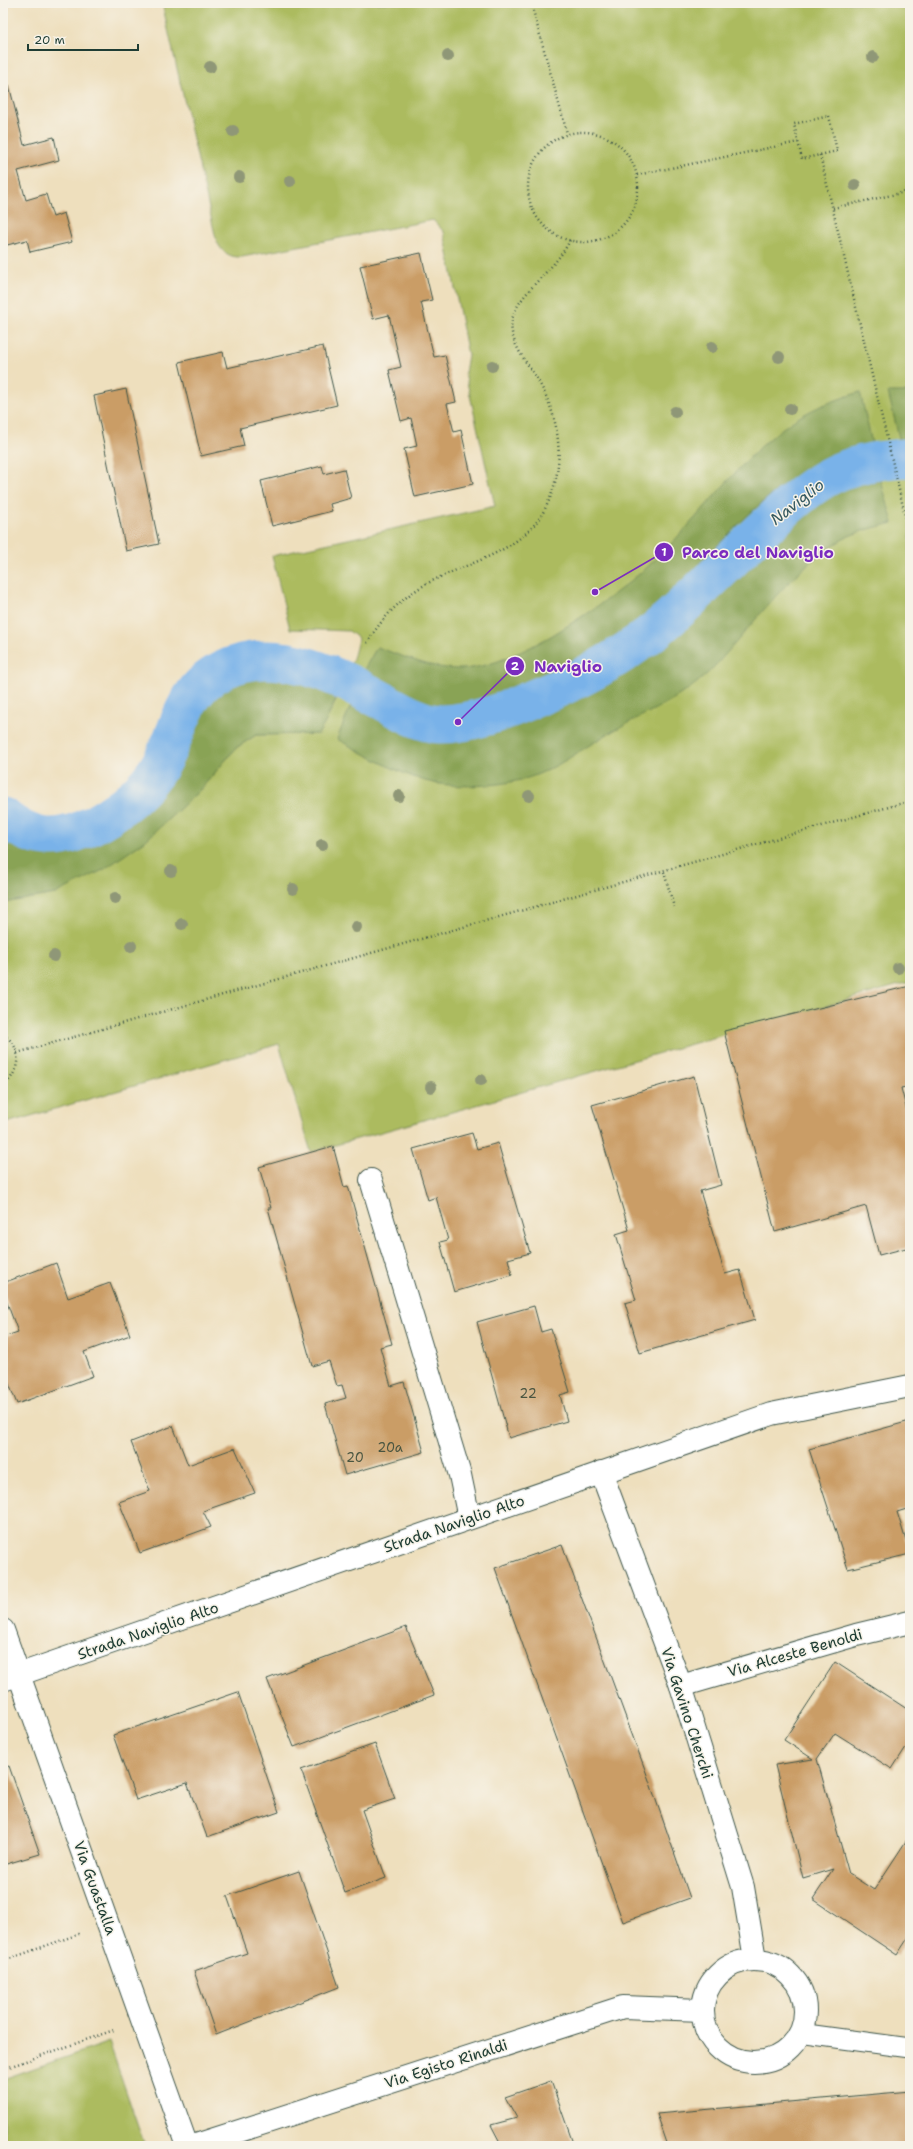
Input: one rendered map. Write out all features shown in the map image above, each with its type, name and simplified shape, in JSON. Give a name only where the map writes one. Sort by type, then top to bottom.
[{"type":"street","points":[[371,1180],[460,1475],[469,1518]]},
{"type":"street","name":"Strada Naviglio Alto","points":[[11,1678],[770,1414],[910,1386]]},
{"type":"street","name":"Via Gavino Cherchi","points":[[601,1472],[681,1686],[743,1887],[755,1959]]},
{"type":"street","name":"Via Alceste Benoldi","points":[[681,1686],[856,1635],[910,1622]]},
{"type":"street","name":"Via Guastalla","points":[[3,1630],[11,1678],[108,1924],[187,2146]]},
{"type":"street","points":[[755,1959],[778,1965],[796,1980],[804,1994],[807,2013],[805,2023],[789,2051],[766,2062],[740,2062],[723,2052],[707,2032],[702,2010],[706,1991],[721,1971],[738,1962],[755,1959]]},
{"type":"street","name":"Via Egisto Rinaldi","points":[[193,2146],[623,2007],[702,2010]]},
{"type":"lane","points":[[799,2033],[910,2048]]},
{"type":"path","points":[[531,3],[567,133]]},
{"type":"path","points":[[829,116],[837,151],[802,159],[798,142],[794,124],[829,116]]},
{"type":"path","points":[[587,131],[605,135],[620,145],[631,158],[638,175],[638,193],[634,210],[624,225],[610,236],[593,242],[575,242],[558,236],[543,226],[532,210],[527,191],[529,172],[537,155],[550,141],[567,133],[587,131]]},
{"type":"path","points":[[638,175],[798,142]]},
{"type":"path","points":[[820,155],[910,536]]},
{"type":"path","points":[[832,208],[910,191]]},
{"type":"path","points":[[367,643],[381,622],[402,600],[432,581],[475,564],[506,547],[522,536],[544,510],[558,474],[559,456],[556,420],[545,393],[515,344],[512,332],[512,320],[524,297],[559,259],[570,240]]},
{"type":"path","points":[[17,1053],[664,872],[910,801]]},
{"type":"path","points":[[664,872],[674,907]]},
{"type":"path","points":[[3,1035],[12,1044],[17,1053],[16,1072],[11,1080],[3,1086]]},
{"type":"path","points":[[3,1961],[108,1924]]},
{"type":"path","points":[[3,2069],[142,2020]]},
{"type":"green space","points":[[162,3],[910,3],[910,982],[311,1152],[279,1044],[3,1124],[3,903],[55,894],[199,791],[236,748],[256,735],[318,734],[336,700],[348,674],[358,638],[349,631],[290,629],[272,556],[495,506],[465,373],[468,355],[444,232],[433,220],[242,257],[229,255],[226,253],[220,247],[216,239]]},
{"type":"green space","points":[[860,392],[872,443],[840,452],[815,464],[791,479],[747,516],[667,597],[645,616],[589,656],[524,688],[492,699],[460,705],[430,704],[421,702],[403,696],[362,673],[377,647],[429,665],[461,669],[496,662],[531,647],[551,636],[599,605],[629,583],[658,558],[750,457],[779,431],[799,417],[818,407]]},
{"type":"green space","points":[[888,392],[910,392],[910,442],[900,442]]},
{"type":"green space","points":[[880,477],[893,523],[854,534],[829,548],[792,579],[726,654],[710,671],[688,690],[613,731],[546,771],[524,779],[510,782],[478,786],[446,785],[408,775],[337,739],[351,705],[385,723],[409,733],[434,739],[447,740],[480,736],[513,725],[551,708],[584,692],[616,673],[662,642],[716,596],[802,513],[839,491]]},
{"type":"green space","points":[[256,669],[290,671],[309,677],[338,694],[325,723],[318,734],[256,735],[236,748],[199,791],[145,841],[103,870],[55,894],[3,903],[3,839],[21,849],[39,853],[49,853],[78,847],[117,829],[140,811],[161,791],[179,762],[201,714],[221,688],[236,678]]},
{"type":"green space","points":[[109,2042],[145,2146],[3,2146],[3,2079]]},
{"type":"building","points":[[9,85],[24,145],[54,137],[59,160],[18,171],[26,200],[46,194],[53,217],[64,213],[72,242],[30,252],[27,240],[3,246],[3,87]]},
{"type":"building","points":[[421,253],[432,300],[421,302],[434,357],[445,355],[456,402],[447,404],[454,432],[461,430],[473,484],[415,497],[404,449],[417,446],[411,418],[401,421],[389,370],[401,367],[389,315],[373,319],[360,266]]},
{"type":"building","points":[[323,346],[337,405],[240,428],[244,446],[201,456],[179,362],[223,352],[227,368]]},
{"type":"building","points":[[126,389],[159,544],[126,551],[94,396]]},
{"type":"building","points":[[322,466],[324,474],[344,469],[351,498],[330,504],[332,511],[272,526],[261,481]]},
{"type":"building","points":[[910,986],[910,1086],[901,1088],[910,1123],[910,1247],[879,1255],[866,1206],[775,1232],[724,1031]]},
{"type":"building","points":[[694,1076],[721,1185],[700,1191],[725,1274],[740,1270],[755,1320],[640,1353],[625,1303],[636,1300],[616,1234],[629,1230],[592,1105]]},
{"type":"building","points":[[472,1133],[477,1149],[498,1143],[530,1253],[508,1259],[512,1275],[454,1292],[440,1242],[448,1240],[436,1197],[428,1200],[413,1149]]},
{"type":"building","points":[[333,1146],[344,1187],[348,1186],[392,1344],[380,1347],[391,1386],[404,1382],[424,1452],[345,1475],[325,1404],[346,1398],[342,1385],[337,1386],[329,1361],[312,1366],[268,1208],[271,1208],[259,1167]]},
{"type":"building","points":[[56,1263],[68,1298],[110,1283],[130,1335],[84,1352],[93,1376],[17,1404],[3,1369],[3,1337],[18,1332],[3,1292],[3,1283]]},
{"type":"building","points":[[534,1306],[541,1332],[551,1329],[570,1392],[560,1395],[567,1421],[509,1438],[477,1322]]},
{"type":"building","points":[[910,1421],[910,1508],[897,1512],[910,1554],[848,1569],[809,1449]]},
{"type":"building","points":[[173,1426],[188,1465],[235,1448],[255,1493],[203,1511],[211,1527],[140,1553],[119,1502],[150,1491],[131,1442]]},
{"type":"building","points":[[562,1545],[650,1783],[690,1898],[623,1922],[495,1568]]},
{"type":"building","points":[[406,1627],[434,1695],[294,1747],[267,1679]]},
{"type":"building","points":[[835,1662],[910,1711],[910,1741],[892,1769],[835,1733],[817,1759],[849,1874],[874,1890],[910,1835],[910,1935],[897,1955],[813,1899],[833,1869],[803,1878],[775,1765],[813,1759],[784,1740]]},
{"type":"building","points":[[238,1692],[279,1812],[207,1837],[187,1783],[136,1800],[113,1735]]},
{"type":"building","points":[[375,1744],[395,1799],[362,1810],[386,1878],[345,1893],[301,1770]]},
{"type":"building","points":[[9,1766],[40,1854],[3,1865],[3,1768]]},
{"type":"building","points":[[299,1871],[339,1987],[216,2035],[194,1971],[247,1953],[227,1896]]},
{"type":"building","points":[[551,2081],[574,2146],[502,2146],[491,2125],[517,2118],[505,2097]]},
{"type":"building","points":[[910,2091],[910,2146],[668,2146],[657,2114]]},
{"type":"waterway","name":"Naviglio","points":[[3,817],[24,830],[35,835],[47,837],[61,836],[77,832],[108,816],[136,794],[156,771],[165,755],[185,710],[193,696],[203,684],[217,673],[235,665],[254,661],[274,660],[312,668],[350,684],[411,716],[433,723],[453,723],[478,719],[516,706],[558,689],[592,672],[641,641],[671,617],[706,585],[785,509],[800,496],[826,478],[846,469],[866,463],[910,458]]},
{"type":"place","name":"Parco del Naviglio","points":[[595,592]]},
{"type":"place","name":"Naviglio","points":[[458,722]]}]
